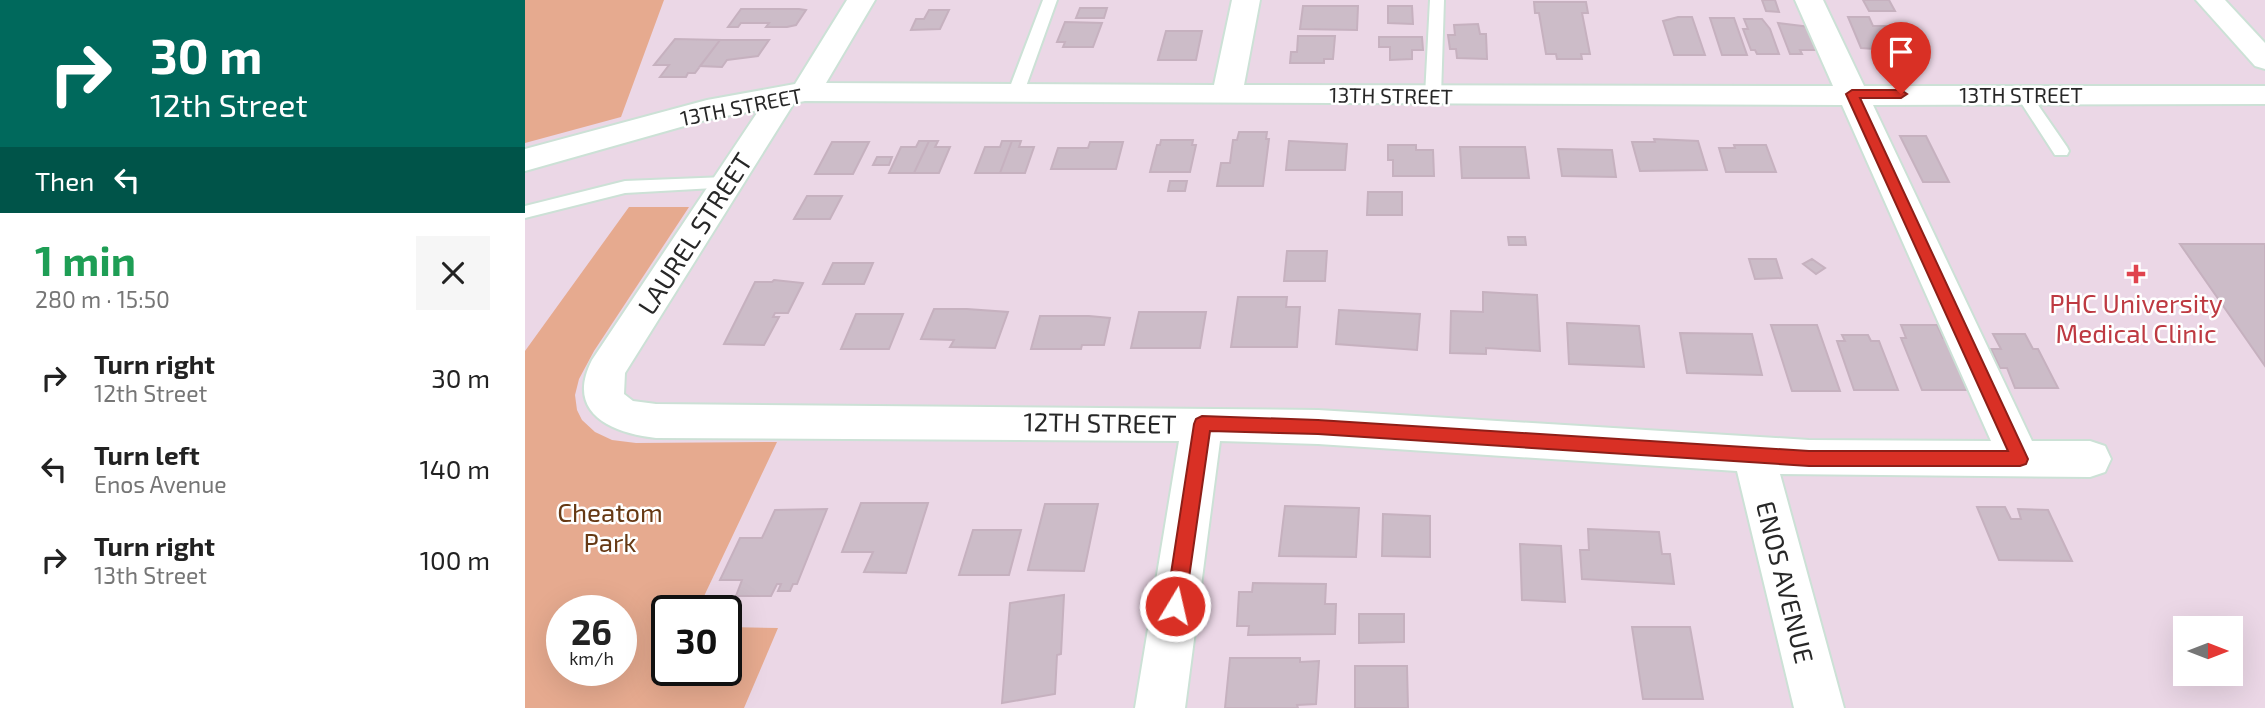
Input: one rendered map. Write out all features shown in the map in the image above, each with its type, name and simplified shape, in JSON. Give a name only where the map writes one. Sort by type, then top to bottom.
[{"type":"street","name":"LAUREL STREET","points":[[628,336],[726,183],[861,0]]},
{"type":"street","points":[[1227,93],[1246,0]]},
{"type":"street","points":[[1809,0],[2020,459]]},
{"type":"street","points":[[2210,0],[2265,60]]},
{"type":"street","name":"13TH STREET","points":[[525,160],[707,110],[794,93],[1433,96],[2265,95]]},
{"type":"street","name":"12TH STREET","points":[[628,336],[606,371],[604,394],[613,409],[630,418],[656,421],[1318,427],[1809,458],[2090,459]]},
{"type":"street","points":[[1160,708],[1202,424]]},
{"type":"street","name":"ENOS AVENUE","points":[[1754,455],[1819,708]]},
{"type":"lane","points":[[1016,92],[1050,0]]},
{"type":"lane","points":[[1433,96],[1437,0]]},
{"type":"lane","points":[[2024,94],[2061,151]]},
{"type":"lane","points":[[525,212],[625,187],[726,183]]},
{"type":"green space","points":[[525,0],[664,0],[621,117],[525,143]]},
{"type":"green space","name":"Cheatom Park","points":[[629,207],[689,207],[594,351],[579,379],[575,395],[577,410],[582,420],[595,432],[612,440],[636,443],[777,442],[705,595],[651,595],[651,686],[742,686],[742,627],[778,628],[744,708],[525,708],[525,351]]},
{"type":"building","points":[[1762,0],[1775,0],[1779,12],[1766,11]]},
{"type":"building","points":[[1863,0],[1889,0],[1895,11],[1869,11]]},
{"type":"building","points":[[1534,2],[1586,2],[1588,13],[1582,13],[1590,54],[1581,54],[1582,59],[1557,59],[1556,54],[1546,54],[1539,13],[1535,13]]},
{"type":"building","points":[[1303,6],[1358,6],[1357,30],[1300,29]]},
{"type":"building","points":[[1388,6],[1412,6],[1413,24],[1388,23]]},
{"type":"building","points":[[1080,8],[1107,8],[1104,18],[1076,18]]},
{"type":"building","points":[[741,9],[806,10],[796,25],[787,27],[766,27],[769,23],[741,23],[738,27],[728,27]]},
{"type":"building","points":[[929,10],[949,10],[940,29],[911,30],[916,19],[924,19]]},
{"type":"building","points":[[1692,17],[1705,55],[1674,55],[1663,21]]},
{"type":"building","points":[[1848,17],[1869,17],[1873,26],[1890,26],[1903,51],[1861,48]]},
{"type":"building","points":[[1710,18],[1734,18],[1747,55],[1722,55]]},
{"type":"building","points":[[1744,19],[1762,19],[1770,29],[1779,54],[1757,54],[1755,50],[1751,50],[1743,29],[1748,29]]},
{"type":"building","points":[[1065,22],[1102,23],[1093,47],[1063,47],[1065,42],[1057,42]]},
{"type":"building","points":[[1778,23],[1810,27],[1820,50],[1800,50],[1802,54],[1790,54]]},
{"type":"building","points":[[1478,24],[1480,34],[1486,34],[1487,59],[1457,58],[1456,49],[1450,49],[1448,35],[1455,35],[1454,25]]},
{"type":"building","points":[[1166,31],[1202,31],[1196,60],[1158,60]]},
{"type":"building","points":[[1298,36],[1335,36],[1333,59],[1324,59],[1324,63],[1290,63],[1291,52],[1297,52]]},
{"type":"building","points":[[1379,37],[1422,37],[1423,50],[1412,50],[1412,59],[1390,60],[1390,47],[1379,47]]},
{"type":"building","points":[[675,39],[720,40],[695,73],[688,73],[686,77],[660,77],[669,65],[654,65]]},
{"type":"building","points":[[720,40],[769,40],[758,56],[727,60],[722,67],[700,66]]},
{"type":"building","points":[[1239,132],[1267,132],[1266,139],[1269,139],[1263,186],[1217,186],[1221,163],[1230,163],[1233,140],[1237,140]]},
{"type":"building","points":[[1900,136],[1926,136],[1949,182],[1923,182]]},
{"type":"building","points":[[1654,139],[1698,141],[1707,170],[1640,171],[1632,142],[1655,142]]},
{"type":"building","points":[[1161,140],[1193,140],[1192,145],[1196,145],[1190,172],[1150,172],[1157,145],[1160,145]]},
{"type":"building","points":[[919,141],[929,141],[914,173],[889,173],[901,147],[916,147]]},
{"type":"building","points":[[929,141],[938,141],[935,147],[950,147],[939,173],[914,173]]},
{"type":"building","points":[[1002,141],[1012,141],[1000,173],[975,173],[985,147],[1000,147]]},
{"type":"building","points":[[1012,141],[1021,141],[1019,147],[1034,147],[1025,173],[1000,173]]},
{"type":"building","points":[[1289,141],[1347,144],[1345,170],[1286,170]]},
{"type":"building","points":[[832,142],[869,142],[853,174],[815,174]]},
{"type":"building","points":[[1090,142],[1123,142],[1116,169],[1051,169],[1058,148],[1088,148]]},
{"type":"building","points":[[1388,145],[1416,145],[1416,150],[1433,150],[1434,176],[1393,176],[1393,160],[1388,160]]},
{"type":"building","points":[[1734,145],[1766,145],[1776,172],[1726,172],[1719,148],[1735,148]]},
{"type":"building","points":[[1460,147],[1525,147],[1529,178],[1462,178]]},
{"type":"building","points":[[1558,149],[1612,150],[1616,177],[1562,176]]},
{"type":"building","points":[[877,157],[892,157],[889,165],[873,165]]},
{"type":"building","points":[[1170,181],[1187,181],[1185,191],[1168,191]]},
{"type":"building","points":[[1368,192],[1402,192],[1402,215],[1367,215]]},
{"type":"building","points":[[807,196],[842,196],[830,219],[794,219]]},
{"type":"building","points":[[1508,237],[1525,237],[1526,245],[1509,245]]},
{"type":"building","points":[[2180,244],[2265,244],[2265,366]]},
{"type":"building","points":[[1287,251],[1327,251],[1325,281],[1284,281]]},
{"type":"building","points":[[1749,259],[1776,259],[1782,278],[1755,279]]},
{"type":"building","points":[[1812,259],[1825,268],[1816,274],[1803,264]]},
{"type":"building","points":[[833,263],[873,263],[864,284],[823,284]]},
{"type":"building","points":[[774,280],[803,283],[788,313],[775,313],[773,317],[779,317],[764,345],[724,344],[755,282]]},
{"type":"building","points":[[1483,292],[1537,295],[1540,351],[1486,348],[1486,354],[1450,353],[1451,311],[1483,312]]},
{"type":"building","points":[[1238,297],[1287,297],[1286,307],[1300,307],[1297,347],[1231,347]]},
{"type":"building","points":[[934,309],[1008,312],[995,348],[950,347],[954,340],[921,339]]},
{"type":"building","points":[[1339,310],[1420,314],[1417,350],[1336,344]]},
{"type":"building","points":[[1139,312],[1206,312],[1200,348],[1131,348]]},
{"type":"building","points":[[856,314],[903,314],[889,349],[841,349]]},
{"type":"building","points":[[1040,316],[1110,318],[1104,345],[1082,345],[1081,349],[1031,349]]},
{"type":"building","points":[[1567,323],[1639,326],[1644,367],[1569,364]]},
{"type":"building","points":[[1771,325],[1817,325],[1840,391],[1792,391]]},
{"type":"building","points":[[1901,325],[1937,325],[1943,338],[1948,338],[1971,390],[1922,390],[1901,338],[1906,338]]},
{"type":"building","points":[[1680,333],[1752,334],[1762,375],[1687,373]]},
{"type":"building","points":[[1993,334],[2025,334],[2033,349],[2038,349],[2058,388],[2015,388],[2007,368],[2000,368],[1991,349],[2001,349]]},
{"type":"building","points":[[1842,335],[1868,335],[1871,341],[1879,341],[1898,390],[1854,390],[1837,341],[1845,341]]},
{"type":"building","points":[[861,503],[928,503],[906,573],[864,572],[873,552],[842,552]]},
{"type":"building","points":[[1045,504],[1098,504],[1084,571],[1028,570]]},
{"type":"building","points":[[1285,506],[1359,508],[1356,557],[1279,556]]},
{"type":"building","points":[[1977,507],[2005,507],[2011,519],[2021,519],[2018,509],[2048,510],[2072,561],[1999,560]]},
{"type":"building","points":[[827,509],[797,584],[793,584],[790,591],[778,591],[781,584],[777,584],[771,596],[736,595],[742,580],[720,580],[740,538],[762,538],[775,510]]},
{"type":"building","points":[[1383,514],[1430,516],[1430,557],[1382,556]]},
{"type":"building","points":[[1588,529],[1659,532],[1662,554],[1670,554],[1674,584],[1582,579],[1580,550],[1589,550]]},
{"type":"building","points":[[973,530],[1021,530],[1009,575],[959,575]]},
{"type":"building","points":[[1520,544],[1561,546],[1565,602],[1522,600]]},
{"type":"building","points":[[1253,583],[1326,584],[1325,604],[1336,604],[1335,634],[1248,635],[1249,626],[1237,626],[1239,592],[1252,592]]},
{"type":"building","points":[[1064,595],[1061,654],[1057,655],[1055,694],[1002,703],[1010,603]]},
{"type":"building","points":[[1359,614],[1404,614],[1404,642],[1359,643]]},
{"type":"building","points":[[1632,627],[1690,627],[1703,699],[1643,699]]},
{"type":"building","points":[[1230,658],[1300,658],[1300,662],[1319,661],[1316,704],[1297,705],[1298,708],[1225,708]]},
{"type":"building","points":[[1355,666],[1407,666],[1408,708],[1355,708]]},
{"type":"place","name":"PHC University Medical Clinic","points":[[2136,274]]},
{"type":"route","points":[[1175,606],[1202,424],[1318,427],[1809,458],[2020,459],[1852,94],[1901,94]]}]
